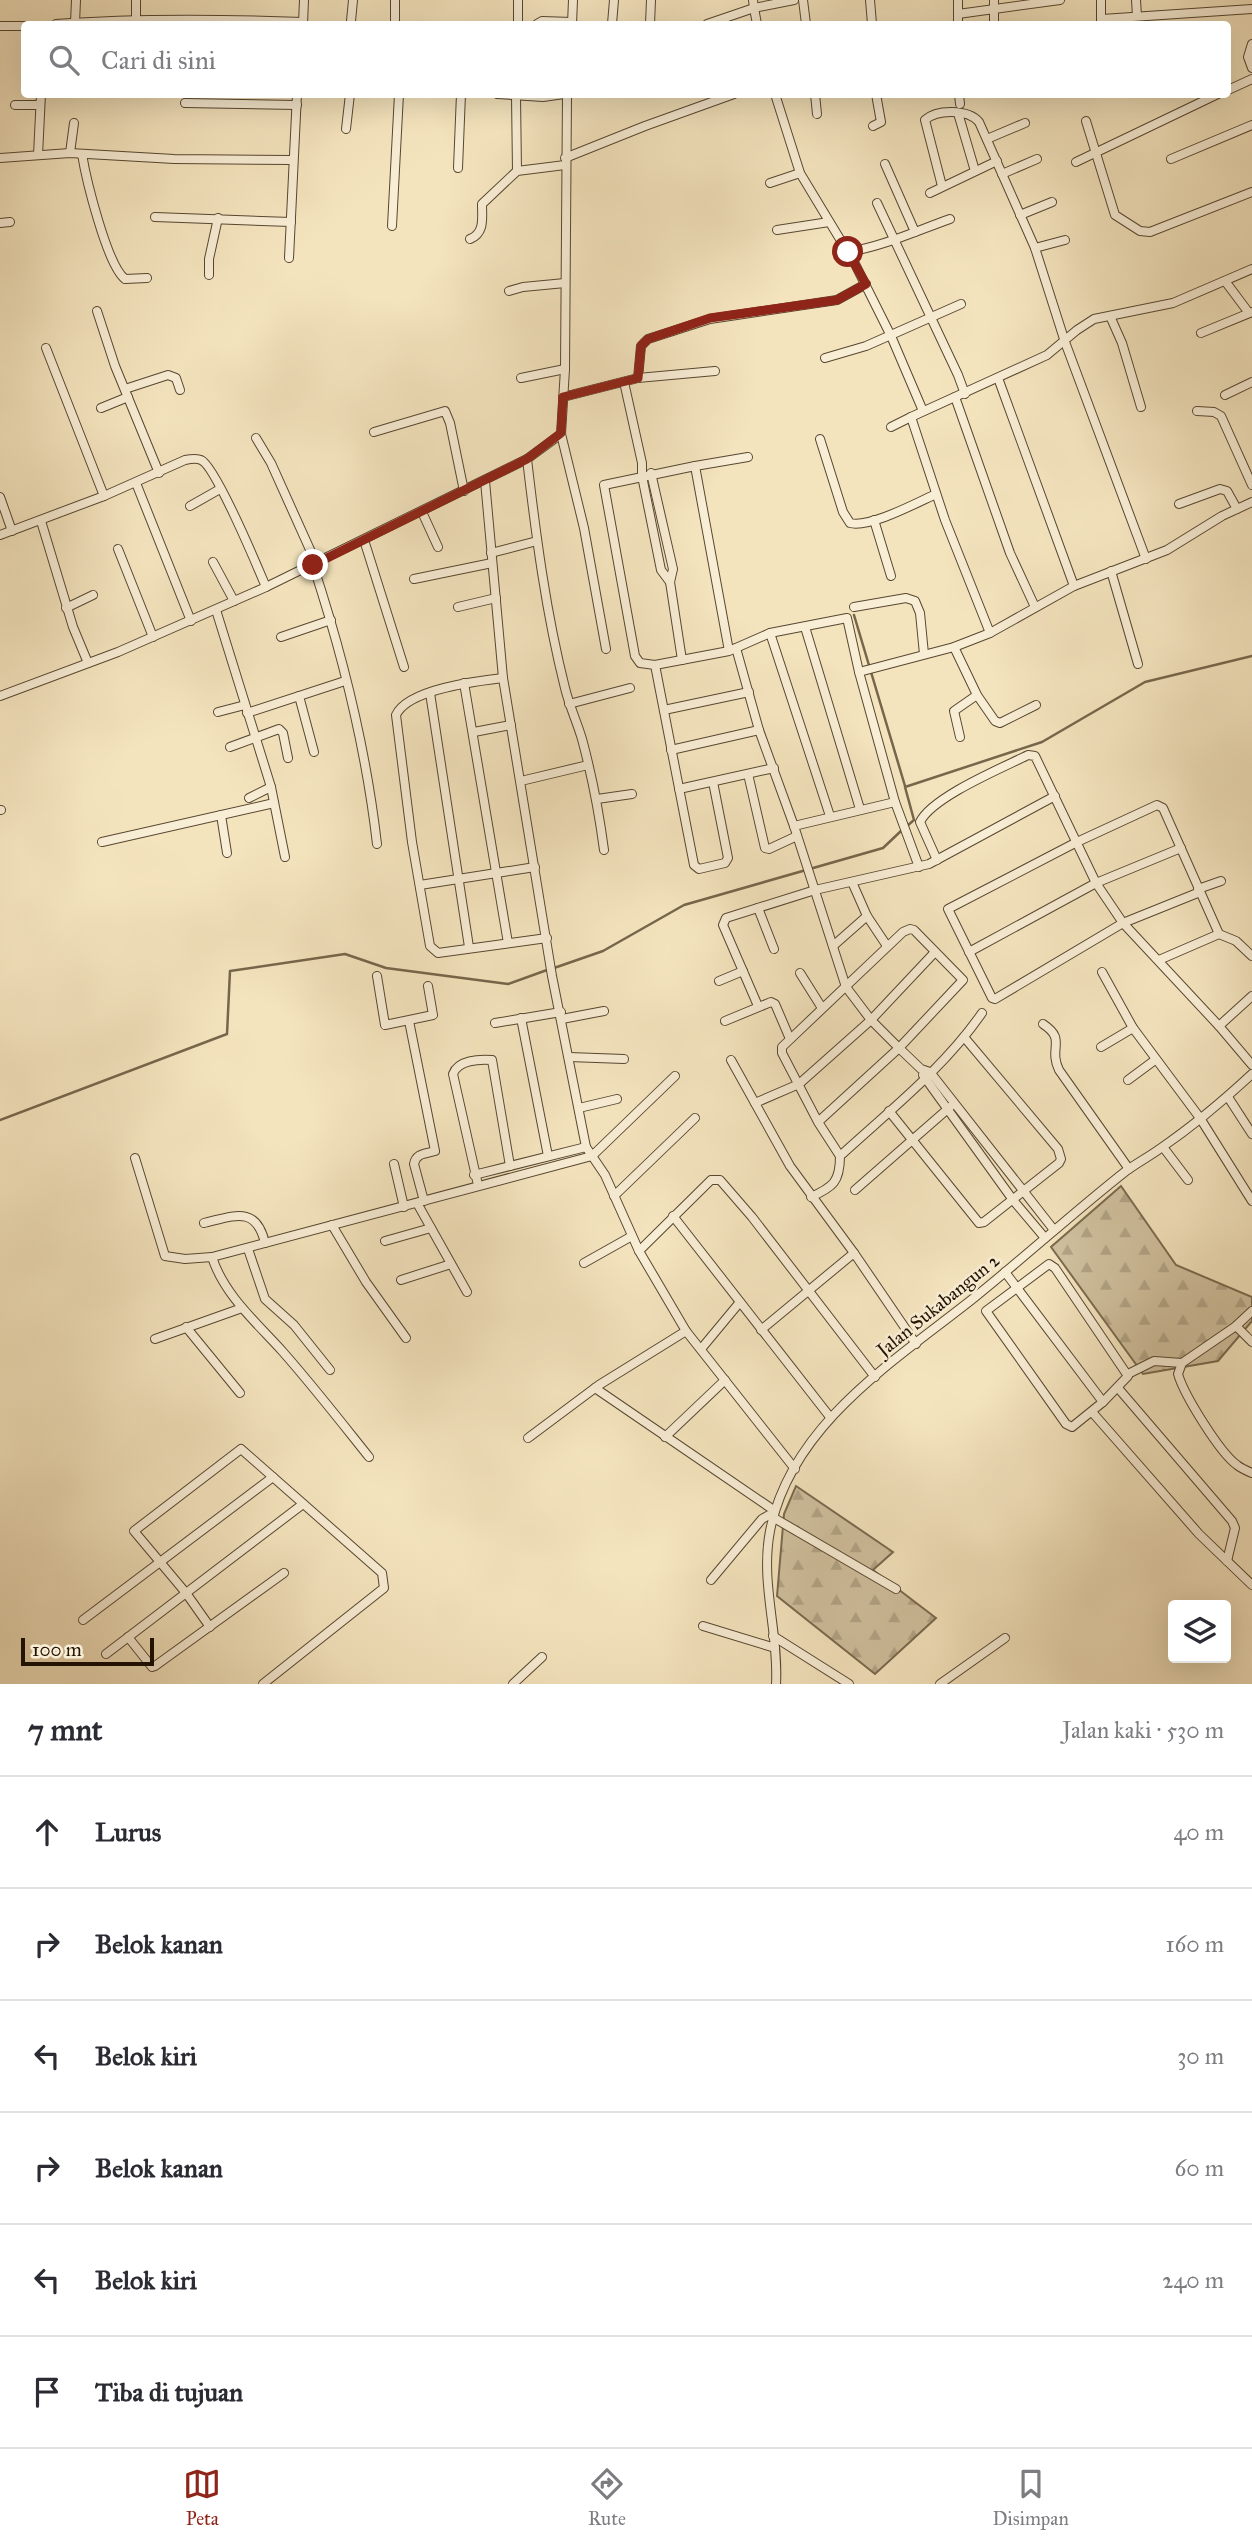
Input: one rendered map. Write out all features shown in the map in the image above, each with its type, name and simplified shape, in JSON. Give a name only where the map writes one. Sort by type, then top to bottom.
[{"type":"street","points":[[75,21],[76,0]]},
{"type":"street","points":[[136,0],[136,20]]},
{"type":"street","points":[[303,21],[304,0]]},
{"type":"street","points":[[351,21],[353,0]]},
{"type":"street","points":[[395,0],[395,21]]},
{"type":"street","points":[[518,0],[518,21]]},
{"type":"street","points":[[572,21],[573,0]]},
{"type":"street","points":[[612,21],[614,0]]},
{"type":"street","points":[[650,21],[651,0]]},
{"type":"street","points":[[718,21],[753,4],[794,0]]},
{"type":"street","points":[[803,0],[806,21]]},
{"type":"street","points":[[870,0],[872,21]]},
{"type":"street","points":[[958,0],[958,21]]},
{"type":"street","points":[[994,0],[994,21]]},
{"type":"street","points":[[958,14],[1060,0]]},
{"type":"street","points":[[1101,0],[1101,21]]},
{"type":"street","points":[[1136,0],[1137,16]]},
{"type":"street","points":[[1107,21],[1137,16],[1252,9]]},
{"type":"street","points":[[119,21],[152,21]]},
{"type":"street","points":[[0,26],[21,26]]},
{"type":"street","points":[[1252,44],[1248,57],[1252,68]]},
{"type":"street","points":[[1231,88],[1252,79]]},
{"type":"street","points":[[38,156],[41,98]]},
{"type":"street","points":[[289,258],[297,98]]},
{"type":"street","points":[[346,129],[350,98]]},
{"type":"street","points":[[392,226],[399,98]]},
{"type":"street","points":[[458,168],[461,98]]},
{"type":"street","points":[[514,98],[517,171]]},
{"type":"street","points":[[565,98],[565,369],[561,433],[584,528],[606,649]]},
{"type":"street","points":[[470,239],[482,230],[482,204],[517,171],[565,162],[645,126],[723,98]]},
{"type":"street","points":[[776,98],[800,173],[866,284],[923,411]]},
{"type":"street","points":[[815,98],[817,114]]},
{"type":"street","points":[[873,126],[881,122],[877,98]]},
{"type":"street","points":[[1076,162],[1210,98]]},
{"type":"street","points":[[185,103],[297,105]]},
{"type":"street","points":[[15,105],[40,105]]},
{"type":"street","points":[[958,113],[975,171]]},
{"type":"street","points":[[942,186],[924,123],[930,116],[967,113],[976,117],[988,139],[1035,248],[1065,342],[1146,559]]},
{"type":"street","points":[[1086,121],[1115,215],[1145,233],[1252,192]]},
{"type":"street","points":[[70,153],[74,123]]},
{"type":"street","points":[[988,139],[1025,123]]},
{"type":"street","points":[[1171,159],[1252,125]]},
{"type":"street","points":[[0,158],[70,153],[174,159],[293,160]]},
{"type":"street","points":[[82,154],[98,218],[117,270],[125,279],[147,278]]},
{"type":"street","points":[[1002,174],[1037,159]]},
{"type":"street","points":[[930,192],[997,161]]},
{"type":"street","points":[[885,164],[915,232]]},
{"type":"street","points":[[770,183],[800,173]]},
{"type":"street","points":[[1020,215],[1052,202]]},
{"type":"street","points":[[877,203],[958,375],[964,394]]},
{"type":"street","points":[[155,217],[291,222]]},
{"type":"street","points":[[209,275],[209,259],[219,218]]},
{"type":"street","points":[[848,252],[882,246],[893,238],[950,219]]},
{"type":"street","points":[[0,223],[10,222]]},
{"type":"street","points":[[777,230],[829,222]]},
{"type":"street","points":[[1035,248],[1065,240]]},
{"type":"street","points":[[891,427],[1046,355],[1086,324],[1110,316],[1173,303],[1252,269]]},
{"type":"street","points":[[1201,333],[1250,312],[1225,281]]},
{"type":"street","points":[[509,291],[565,283]]},
{"type":"street","points":[[638,378],[641,346],[648,339],[710,318],[837,300],[866,284]]},
{"type":"street","points":[[825,358],[891,336],[961,304]]},
{"type":"street","points":[[97,311],[126,393],[159,472]]},
{"type":"street","points":[[1110,316],[1122,343],[1141,407]]},
{"type":"street","points":[[46,348],[104,496]]},
{"type":"street","points":[[521,378],[565,369]]},
{"type":"street","points":[[563,397],[638,378],[715,371]]},
{"type":"street","points":[[101,408],[126,393],[168,375],[176,378],[180,390]]},
{"type":"street","points":[[998,378],[1074,586]]},
{"type":"street","points":[[624,382],[661,570],[670,582]]},
{"type":"street","points":[[1225,395],[1252,382]]},
{"type":"street","points":[[955,397],[1010,553],[1035,607]]},
{"type":"street","points":[[374,432],[445,411],[464,491]]},
{"type":"street","points":[[1197,411],[1214,412],[1221,416],[1252,485]]},
{"type":"street","points":[[911,417],[936,494],[990,633]]},
{"type":"street","points":[[0,696],[153,637],[266,587],[485,481],[527,459],[561,433]]},
{"type":"street","points":[[257,438],[271,463],[314,564],[331,620],[359,732],[377,844]]},
{"type":"street","points":[[820,439],[847,520],[858,525],[936,494]]},
{"type":"street","points":[[748,457],[604,485],[635,656],[640,663],[655,665],[733,650],[769,633],[847,618],[866,670],[895,802],[918,864]]},
{"type":"street","points":[[0,536],[136,483],[185,460],[198,458],[207,465],[220,489],[266,587]]},
{"type":"street","points":[[527,459],[551,623],[569,704],[597,799],[604,850]]},
{"type":"street","points":[[642,463],[653,476],[665,529],[673,569],[670,582],[682,660]]},
{"type":"street","points":[[695,466],[733,650],[815,887],[846,987],[871,1020],[954,1104],[1054,1230]]},
{"type":"street","points":[[485,481],[503,678],[552,976],[586,1147],[605,1175],[639,1251],[686,1331],[795,1469]]},
{"type":"street","points":[[136,483],[191,621]]},
{"type":"street","points":[[190,506],[220,489]]},
{"type":"street","points":[[1180,504],[1220,489],[1227,491],[1237,509]]},
{"type":"street","points":[[0,498],[12,531]]},
{"type":"street","points":[[866,670],[954,647],[990,633],[1074,586],[1183,542],[1252,502]]},
{"type":"street","points":[[422,512],[438,547]]},
{"type":"street","points":[[874,520],[891,576]]},
{"type":"street","points":[[41,521],[66,608],[88,663]]},
{"type":"street","points":[[654,531],[665,529]]},
{"type":"street","points":[[364,540],[404,667]]},
{"type":"street","points":[[414,579],[492,558],[537,541]]},
{"type":"street","points":[[118,549],[153,637]]},
{"type":"street","points":[[213,562],[234,601]]},
{"type":"street","points":[[1111,571],[1138,664]]},
{"type":"street","points":[[66,608],[93,595]]},
{"type":"street","points":[[458,607],[496,598]]},
{"type":"street","points":[[854,607],[906,598],[915,601],[920,613],[924,654]]},
{"type":"street","points":[[216,610],[271,787],[285,857]]},
{"type":"street","points":[[281,637],[331,620]]},
{"type":"street","points":[[805,627],[860,809]]},
{"type":"street","points":[[769,633],[830,816]]},
{"type":"street","points":[[954,647],[977,695],[997,723],[1036,705]]},
{"type":"street","points":[[655,665],[694,865],[699,870],[725,863],[729,858],[713,782]]},
{"type":"street","points":[[503,678],[464,683],[430,693],[403,704],[396,715],[412,842],[432,949],[438,953],[547,938]]},
{"type":"street","points":[[218,712],[246,709],[345,681]]},
{"type":"street","points":[[464,683],[508,943]]},
{"type":"street","points":[[569,704],[630,688]]},
{"type":"street","points":[[664,710],[749,692]]},
{"type":"street","points":[[430,693],[469,947]]},
{"type":"street","points":[[960,737],[954,711],[977,695]]},
{"type":"street","points":[[299,696],[314,752]]},
{"type":"street","points":[[474,732],[511,725]]},
{"type":"street","points":[[230,747],[276,729],[281,730],[288,758]]},
{"type":"street","points":[[671,750],[759,730]]},
{"type":"street","points":[[937,860],[920,822],[931,809],[946,797],[1032,755],[1038,759],[1096,883],[1123,923],[1252,1065]]},
{"type":"street","points":[[521,781],[588,765]]},
{"type":"street","points":[[679,789],[774,768]]},
{"type":"street","points":[[748,774],[765,848],[797,838]]},
{"type":"street","points":[[249,798],[271,787]]},
{"type":"street","points":[[597,799],[632,794]]},
{"type":"street","points":[[758,1006],[723,923],[726,918],[815,887],[852,882],[937,860],[1055,796]]},
{"type":"street","points":[[794,826],[895,802]]},
{"type":"street","points":[[102,842],[274,803]]},
{"type":"street","points":[[1222,881],[1199,890],[1123,923],[995,999],[992,998],[948,909],[1077,842],[1157,805],[1163,808],[1199,890],[1219,934],[1236,941],[1252,956]]},
{"type":"street","points":[[221,815],[226,853]]},
{"type":"street","points":[[969,952],[1096,883],[1181,848]]},
{"type":"street","points":[[420,885],[535,867]]},
{"type":"street","points":[[852,882],[867,916],[887,946]]},
{"type":"street","points":[[758,908],[774,948]]},
{"type":"street","points":[[833,946],[867,916]]},
{"type":"street","points":[[811,1198],[834,1184],[840,1169],[840,1156],[818,1122],[782,1053],[782,1047],[887,946],[910,929],[964,981],[899,1048],[818,1122]]},
{"type":"street","points":[[1159,960],[1219,934]]},
{"type":"street","points":[[755,1103],[799,1084],[871,1020],[935,952]]},
{"type":"street","points":[[719,981],[743,971]]},
{"type":"street","points":[[800,972],[822,1008]]},
{"type":"street","points":[[1102,972],[1133,1028],[1200,1118],[1252,1201]]},
{"type":"street","points":[[377,976],[385,1025],[433,1015],[428,986]]},
{"type":"street","points":[[1219,1026],[1252,996]]},
{"type":"street","points":[[725,1021],[769,1002],[775,1004],[790,1039]]},
{"type":"street","points":[[495,1023],[520,1018],[604,1012]]},
{"type":"street","points":[[840,1156],[964,1037],[982,1013]]},
{"type":"street","points":[[520,1018],[548,1156]]},
{"type":"street","points":[[409,1021],[435,1151],[415,1158],[420,1202],[431,1228],[467,1292]]},
{"type":"street","points":[[1043,1024],[1056,1037],[1054,1058],[1059,1070],[1129,1169]]},
{"type":"street","points":[[1101,1047],[1133,1028]]},
{"type":"street","points":[[889,1111],[979,1223],[984,1222],[1059,1163],[1060,1154],[964,1037]]},
{"type":"street","points":[[569,1057],[624,1059]]},
{"type":"street","points":[[478,1185],[453,1074],[457,1066],[466,1062],[492,1060],[510,1166]]},
{"type":"street","points":[[731,1060],[790,1166],[916,1344]]},
{"type":"street","points":[[1128,1080],[1155,1060]]},
{"type":"street","points":[[925,1073],[947,1111],[1013,1200],[1045,1238]]},
{"type":"street","name":"Jalan Sukabangun 2","points":[[776,1684],[775,1648],[767,1591],[770,1529],[795,1469],[830,1417],[1129,1169],[1163,1147],[1228,1097],[1252,1074]]},
{"type":"street","points":[[135,1158],[165,1256],[185,1259],[212,1257],[592,1156],[675,1076]]},
{"type":"street","points":[[1228,1097],[1252,1134]]},
{"type":"street","points":[[579,1108],[617,1099]]},
{"type":"street","points":[[855,1190],[954,1104]]},
{"type":"street","points":[[614,1196],[695,1118]]},
{"type":"street","points":[[474,1175],[586,1147]]},
{"type":"street","points":[[1163,1147],[1188,1180]]},
{"type":"street","points":[[394,1164],[404,1207]]},
{"type":"street","points":[[639,1251],[711,1180],[720,1180],[752,1217],[875,1377]]},
{"type":"street","points":[[204,1223],[238,1216],[251,1217],[260,1226],[265,1243]]},
{"type":"street","points":[[673,1216],[830,1417]]},
{"type":"street","points":[[332,1225],[366,1282],[406,1338]]},
{"type":"street","points":[[385,1241],[431,1228]]},
{"type":"street","points":[[584,1263],[632,1236]]},
{"type":"street","points":[[248,1249],[265,1299],[294,1325],[330,1370]]},
{"type":"street","points":[[761,1330],[854,1253]]},
{"type":"street","points":[[212,1257],[218,1275],[242,1308],[299,1371],[369,1457]]},
{"type":"street","points":[[401,1280],[451,1264]]},
{"type":"street","points":[[986,1311],[1045,1265],[1052,1265],[1128,1374]]},
{"type":"street","points":[[1005,1272],[1103,1402]]},
{"type":"street","points":[[975,1297],[1067,1425],[1072,1427],[1118,1388],[1128,1374],[1154,1361],[1182,1363]]},
{"type":"street","points":[[701,1349],[740,1302]]},
{"type":"street","points":[[155,1339],[242,1308]]},
{"type":"street","points":[[1252,1311],[1236,1326],[1182,1363],[1179,1370],[1180,1380],[1193,1408],[1229,1458],[1252,1473]]},
{"type":"street","points":[[1236,1326],[1252,1342]]},
{"type":"street","points":[[186,1327],[240,1393]]},
{"type":"street","points":[[528,1438],[595,1388],[686,1331]]},
{"type":"street","points":[[665,1437],[724,1380]]},
{"type":"street","points":[[595,1388],[775,1514],[896,1589]]},
{"type":"street","points":[[1118,1388],[1232,1521],[1235,1528],[1227,1561]]},
{"type":"street","points":[[1091,1412],[1199,1534],[1252,1585]]},
{"type":"street","points":[[210,1627],[186,1593],[134,1531],[240,1449],[382,1573],[384,1588],[263,1684]]},
{"type":"street","points":[[83,1620],[273,1477]]},
{"type":"street","points":[[106,1654],[303,1504]]},
{"type":"street","points":[[711,1580],[762,1519],[775,1514]]},
{"type":"street","points":[[128,1637],[152,1667],[155,1667],[284,1573]]},
{"type":"street","points":[[703,1626],[775,1648]]},
{"type":"street","points":[[773,1636],[849,1684]]},
{"type":"street","points":[[940,1684],[1005,1638]]},
{"type":"street","points":[[513,1684],[542,1657]]},
{"type":"green space","points":[[1121,1186],[1176,1265],[1252,1297],[1252,1321],[1218,1361],[1143,1374],[1051,1247]]},
{"type":"green space","points":[[796,1486],[893,1552],[873,1570],[936,1618],[875,1674],[777,1596],[784,1514]]},
{"type":"waterway","points":[[854,615],[905,786]]},
{"type":"waterway","points":[[907,826],[914,820],[905,787],[1042,742],[1145,682],[1252,656]]},
{"type":"waterway","points":[[554,968],[603,951],[684,905],[883,848],[902,830]]},
{"type":"waterway","points":[[0,1120],[227,1034],[230,971],[345,954],[386,968],[508,984],[547,970]]},
{"type":"route","points":[[313,565],[536,454],[561,433],[563,397],[638,378],[640,351],[644,341],[710,318],[837,300],[854,292],[866,284],[848,252]]}]
